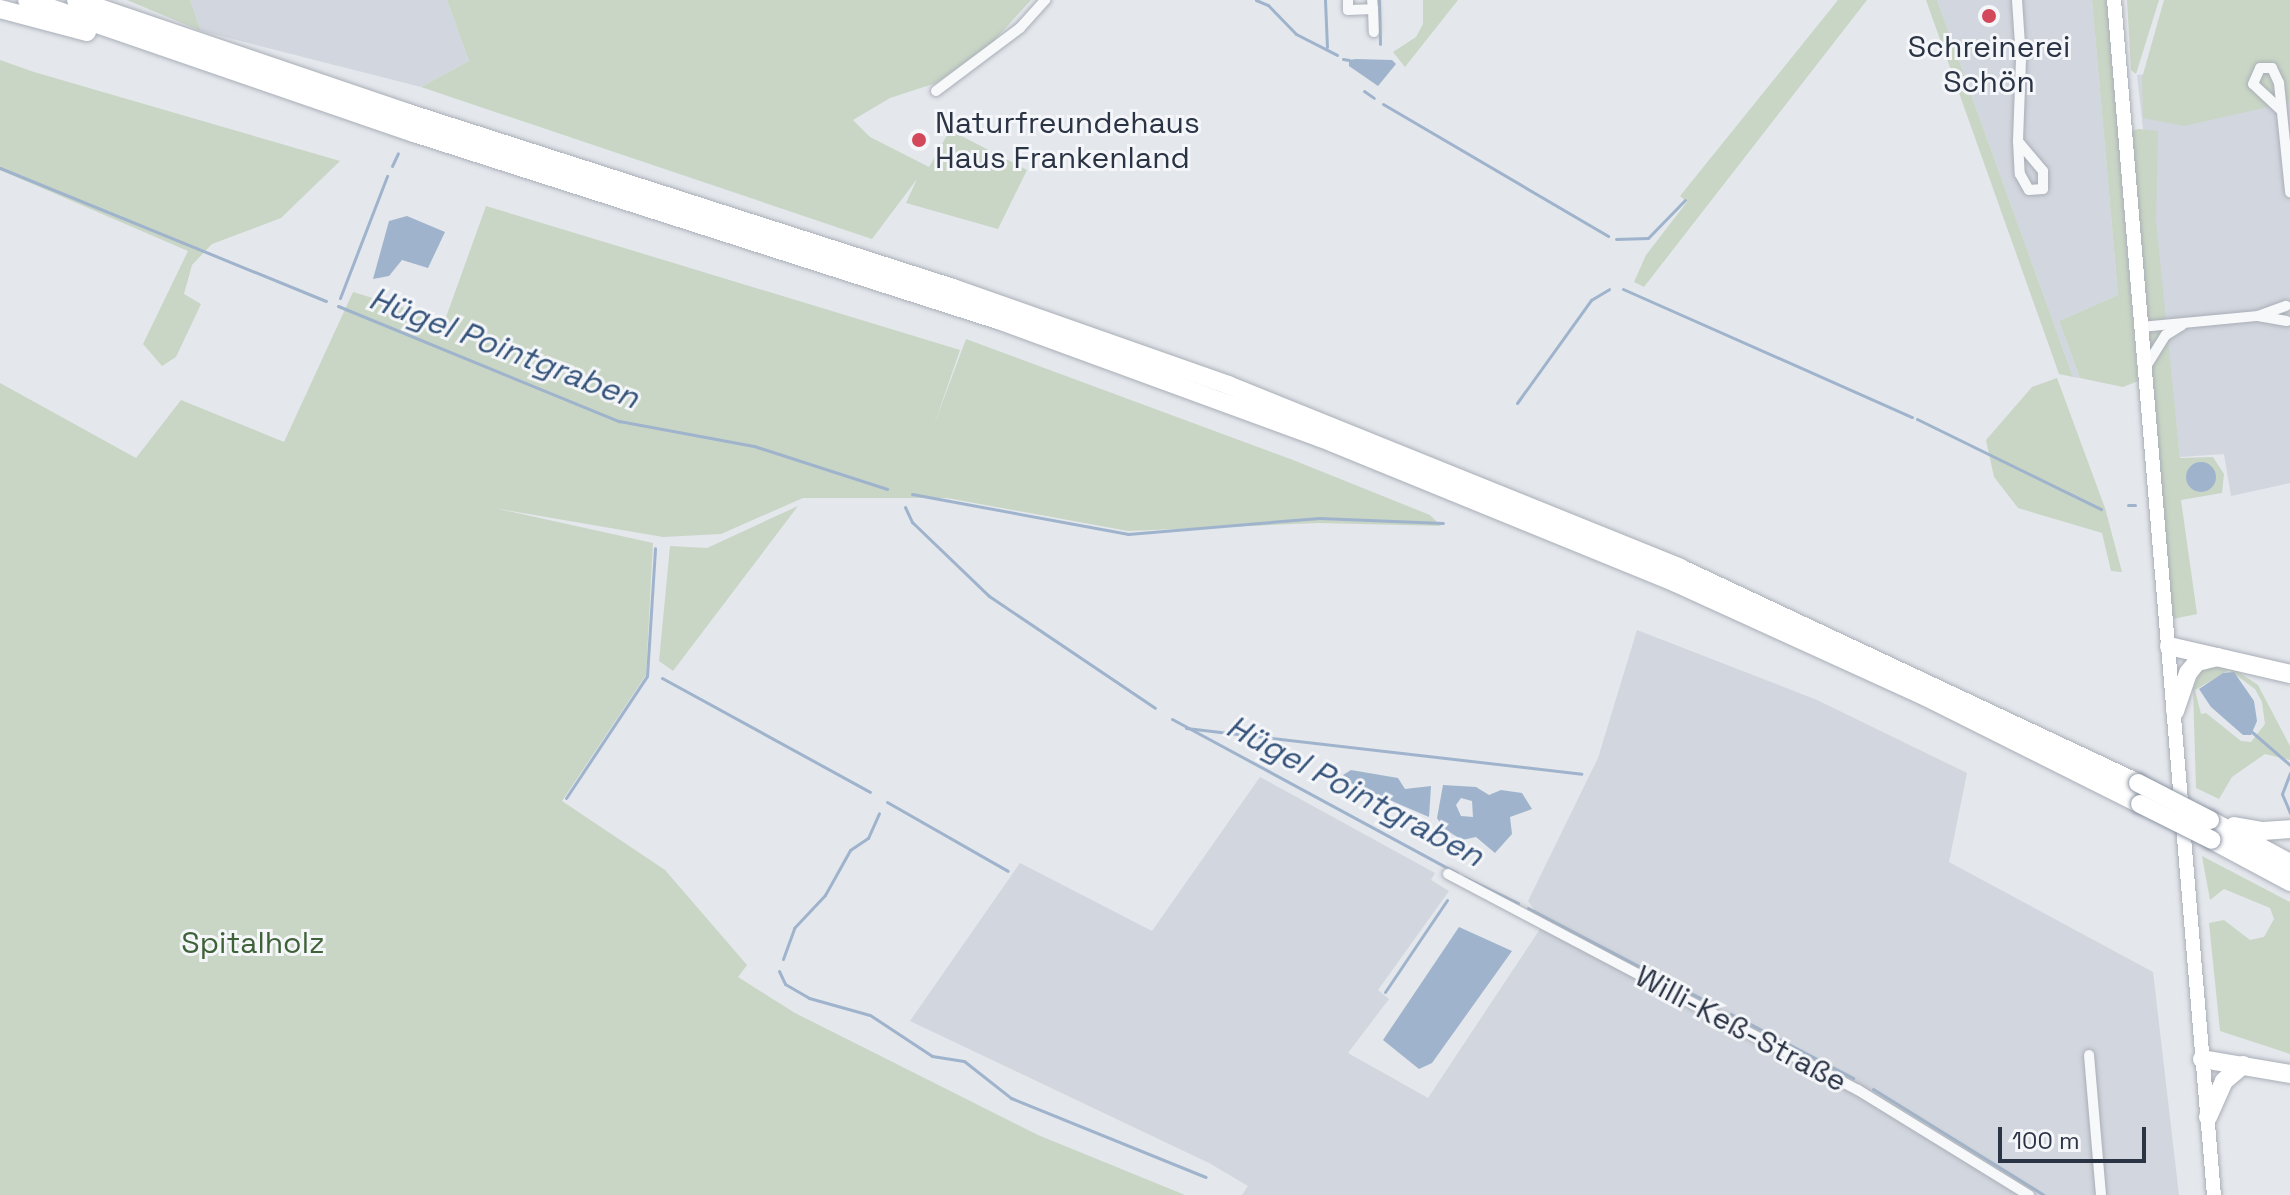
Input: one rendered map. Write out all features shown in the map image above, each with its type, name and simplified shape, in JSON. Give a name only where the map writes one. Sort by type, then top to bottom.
[{"type":"highway","points":[[27,0],[968,310],[1321,438],[1676,583],[1939,703],[2290,882]]},
{"type":"highway","points":[[76,0],[393,108],[953,288],[1228,385],[1680,568],[2138,783],[2290,863]]},
{"type":"highway","points":[[0,9],[157,45]]},
{"type":"highway","points":[[2169,646],[2224,656],[2290,674]]},
{"type":"highway","points":[[2175,711],[2183,683],[2197,662],[2224,656]]},
{"type":"highway","points":[[2210,820],[2263,831],[2290,829]]},
{"type":"highway","points":[[2202,1059],[2290,1074]]},
{"type":"highway","points":[[2208,1117],[2224,1081],[2243,1065]]},
{"type":"main road","points":[[2114,0],[2214,1195]]},
{"type":"street","points":[[936,91],[1020,28],[1045,0]]},
{"type":"street","points":[[1348,0],[1348,10],[1372,5],[1374,32]]},
{"type":"street","points":[[2017,0],[2018,141],[2024,186],[2043,189],[2043,171],[2018,141]]},
{"type":"street","points":[[2281,110],[2290,192]]},
{"type":"street","points":[[2141,327],[2258,316],[2288,303],[2288,322],[2258,316]]},
{"type":"street","points":[[2145,368],[2166,335],[2183,324]]},
{"type":"street","name":"Willi-Keß-Straße","points":[[1448,874],[1858,1090],[2029,1195]]},
{"type":"street","points":[[2089,1055],[2101,1195]]},
{"type":"shaded area","points":[[190,0],[447,0],[469,61],[421,87],[201,31]]},
{"type":"shaded area","points":[[1937,0],[2092,0],[2118,295],[2059,321],[2080,378],[2073,377]]},
{"type":"shaded area","points":[[2290,64],[2290,483],[2231,496],[2224,454],[2180,457],[2137,75]]},
{"type":"shaded area","points":[[1637,630],[1817,700],[1967,773],[1949,862],[2153,972],[2179,1195],[1242,1195],[1248,1186],[1209,1163],[910,1021],[1020,863],[1152,931],[1260,777],[1435,873],[1431,880],[1449,891],[1378,990],[1389,999],[1348,1053],[1428,1098],[1544,923],[1528,901],[1598,758]]},
{"type":"green space","points":[[127,0],[190,0],[201,31]]},
{"type":"green space","points":[[447,0],[1031,0],[991,44],[936,83],[890,98],[853,120],[870,137],[929,167],[950,130],[1027,170],[998,229],[906,203],[917,179],[872,239],[421,87],[469,61]]},
{"type":"green space","points":[[1423,0],[1458,0],[1405,67],[1393,52],[1416,37],[1423,24]]},
{"type":"green space","points":[[1838,0],[1867,0],[1644,287],[1634,282],[1646,255],[1687,202],[1680,196]]},
{"type":"green space","points":[[1926,0],[1937,0],[2073,377],[2059,374]]},
{"type":"green space","points":[[2092,0],[2107,0],[2138,381],[2123,387],[2080,378],[2059,321],[2118,295]]},
{"type":"green space","points":[[2127,0],[2159,0],[2136,74],[2131,70]]},
{"type":"green space","points":[[2164,0],[2290,0],[2290,102],[2184,126],[2143,118],[2142,78]]},
{"type":"green space","points":[[0,60],[340,161],[281,218],[212,244],[192,265],[184,294],[201,304],[176,357],[162,366],[143,344],[188,251],[0,170]]},
{"type":"green space","points":[[2139,129],[2158,131],[2156,221],[2180,458],[2213,457],[2224,474],[2222,493],[2181,500],[2197,614],[2168,620],[2126,132]]},
{"type":"green space","name":"Spitalholz","points":[[486,206],[960,350],[934,425],[966,339],[1293,460],[1430,515],[1441,526],[1319,523],[1128,531],[947,498],[803,498],[721,534],[663,537],[494,508],[653,543],[646,675],[562,801],[665,870],[747,965],[738,977],[795,1013],[1038,1135],[1185,1195],[0,1195],[0,383],[136,458],[181,400],[284,442],[353,292],[445,320]]},
{"type":"green space","points":[[2057,378],[2105,508],[2122,572],[2111,571],[2102,533],[2018,508],[1994,477],[1986,440],[2032,387]]},
{"type":"green space","points":[[798,506],[673,671],[659,661],[670,546],[707,548]]},
{"type":"green space","points":[[2215,666],[2237,671],[2258,685],[2290,746],[2290,760],[2265,754],[2232,777],[2219,799],[2196,788],[2193,688],[2200,672]],"holes":[[[2229,670],[2255,689],[2262,702],[2265,724],[2251,742],[2241,741],[2206,713],[2201,714],[2195,690]]]},
{"type":"green space","points":[[2202,856],[2290,902],[2290,1054],[2220,1031],[2209,923],[2224,920],[2250,940],[2264,937],[2274,919],[2270,908],[2224,889],[2210,900]]},
{"type":"water","points":[[1349,60],[1392,60],[1396,64],[1378,86],[1349,66]]},
{"type":"water","points":[[407,216],[445,232],[428,268],[402,260],[389,276],[373,279],[389,221]]},
{"type":"water","points":[[2201,462],[2212,466],[2216,477],[2212,488],[2201,492],[2190,488],[2186,477],[2190,466]]},
{"type":"water","points":[[2234,672],[2254,701],[2257,721],[2251,735],[2243,735],[2211,707],[2199,689],[2223,673]]},
{"type":"water","points":[[1351,770],[1398,778],[1405,789],[1431,786],[1429,817],[1345,781],[1343,775]]},
{"type":"water","points":[[1443,785],[1476,787],[1489,795],[1501,790],[1522,793],[1532,809],[1510,817],[1512,834],[1495,853],[1476,837],[1462,840],[1443,828],[1437,818]],"holes":[[[1461,798],[1472,801],[1473,817],[1461,816],[1456,805]]]},
{"type":"water","points":[[1459,927],[1512,951],[1432,1063],[1419,1069],[1383,1040]]},
{"type":"waterway","points":[[1256,0],[1268,5],[1296,34],[1337,55]]},
{"type":"waterway","points":[[1325,0],[1327,47]]},
{"type":"waterway","points":[[1379,0],[1380,44]]},
{"type":"waterway","points":[[1343,59],[1349,60]]},
{"type":"waterway","points":[[1364,91],[1374,98]]},
{"type":"waterway","points":[[1383,104],[1608,236]]},
{"type":"waterway","points":[[392,166],[398,153]]},
{"type":"waterway","name":"Hügel Pointgraben","points":[[0,168],[326,301]]},
{"type":"waterway","points":[[340,298],[387,176]]},
{"type":"waterway","points":[[1616,239],[1648,238],[1685,200]]},
{"type":"waterway","points":[[1517,403],[1591,300],[1609,289]]},
{"type":"waterway","points":[[1623,289],[1912,417]]},
{"type":"waterway","name":"Hügel Pointgraben","points":[[338,306],[619,421],[754,446],[887,489]]},
{"type":"waterway","points":[[1917,419],[2101,509]]},
{"type":"waterway","points":[[912,494],[1128,534],[1319,518],[1443,523]]},
{"type":"waterway","points":[[2128,505],[2135,505]]},
{"type":"waterway","name":"Hügel Pointgraben","points":[[905,507],[912,522],[989,596],[1155,708]]},
{"type":"waterway","points":[[566,798],[647,676],[655,548]]},
{"type":"waterway","points":[[662,678],[870,792]]},
{"type":"waterway","name":"Hügel Pointgraben","points":[[1172,719],[1457,873]]},
{"type":"waterway","points":[[1186,728],[1581,774]]},
{"type":"waterway","points":[[2252,732],[2290,765]]},
{"type":"waterway","points":[[2290,773],[2282,794],[2290,813]]},
{"type":"waterway","points":[[887,802],[1008,871]]},
{"type":"waterway","points":[[783,959],[794,928],[825,895],[850,850],[868,838],[879,813]]},
{"type":"waterway","name":"Hügel Pointgraben","points":[[1464,877],[1518,903]]},
{"type":"waterway","points":[[1385,992],[1447,900]]},
{"type":"waterway","name":"Hügel Pointgraben","points":[[1528,908],[1646,970]]},
{"type":"waterway","points":[[779,971],[785,984],[809,998],[870,1015],[932,1056],[964,1061],[1011,1098],[1206,1177]]},
{"type":"waterway","name":"Hügel Pointgraben","points":[[1665,980],[1708,1002]]},
{"type":"waterway","name":"Hügel Pointgraben","points":[[1731,1014],[1853,1078]]},
{"type":"waterway","name":"Hügel Pointgraben","points":[[1873,1089],[2044,1195]]},
{"type":"place","name":"Schreinerei Schön","points":[[1989,16]]},
{"type":"place","name":"Naturfreundehaus Haus Frankenland","points":[[919,140]]}]
